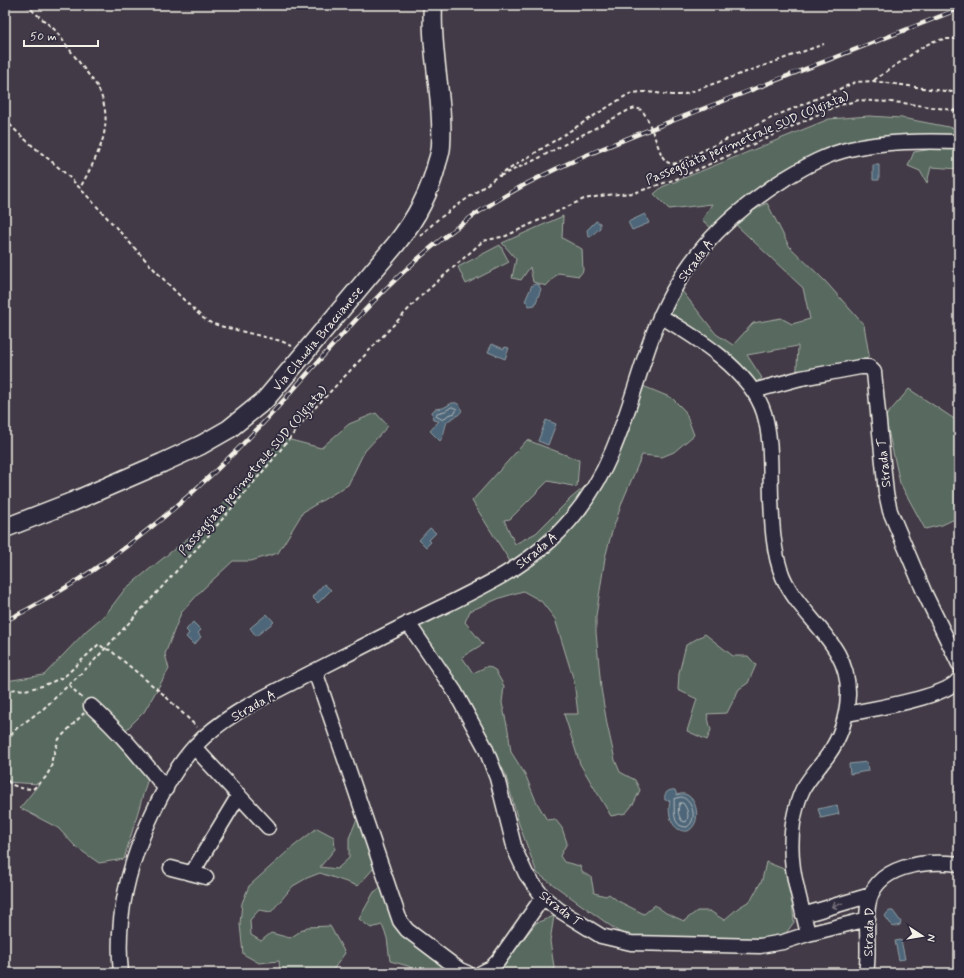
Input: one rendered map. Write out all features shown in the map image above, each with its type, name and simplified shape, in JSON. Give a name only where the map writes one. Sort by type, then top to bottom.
[{"type":"main road","name":"Via Claudia Braccianese","points":[[5,528],[72,502],[162,463],[229,429],[265,400],[407,230],[428,191],[441,147],[442,122],[436,70],[432,16],[433,5]]},
{"type":"street","name":"Strada A","points":[[121,973],[120,928],[126,887],[131,867],[145,831],[166,789],[194,747],[206,735],[235,713],[408,623],[484,586],[517,567],[541,549],[572,518],[596,482],[611,454],[660,316],[681,276],[712,236],[748,204],[810,164],[837,153],[863,146],[930,141],[959,142]]},
{"type":"street","points":[[660,316],[685,330],[710,348],[741,376],[753,391],[763,412],[768,435],[772,518],[774,540],[779,565],[794,597],[828,637],[839,656],[845,671],[848,685],[846,714],[843,725],[834,745],[804,788],[799,799],[794,819],[791,862],[793,877],[808,934]]},
{"type":"street","name":"Strada T","points":[[753,391],[808,376],[860,367],[870,367],[872,369],[875,377],[886,493],[890,511],[925,594],[959,664]]},
{"type":"street","name":"Strada T","points":[[408,623],[455,692],[478,732],[492,763],[515,850],[526,874],[543,897],[559,910],[592,931],[610,939],[630,943],[760,946],[783,942],[868,919]]},
{"type":"street","points":[[315,671],[400,921],[407,930],[460,970],[467,973]]},
{"type":"street","points":[[846,714],[920,699],[953,685],[959,679]]},
{"type":"street","points":[[91,706],[114,727],[137,752],[166,789]]},
{"type":"street","points":[[194,747],[268,827]]},
{"type":"street","points":[[192,873],[239,795]]},
{"type":"street","name":"Strada D","points":[[866,973],[868,958],[868,907],[871,895],[876,887],[884,878],[901,869],[930,863],[959,864]]},
{"type":"street","points":[[171,868],[206,877]]},
{"type":"street","points":[[803,915],[871,895]]},
{"type":"street","points":[[481,973],[491,968],[498,961],[543,897]]},
{"type":"path","points":[[26,5],[49,23],[62,37],[97,86],[104,104],[106,124],[104,136],[100,149],[80,188]]},
{"type":"path","points":[[873,81],[924,46],[934,41],[959,39]]},
{"type":"path","points":[[420,236],[436,220],[492,180],[627,94],[643,91],[676,95],[686,94],[824,44]]},
{"type":"path","points":[[492,180],[537,159],[635,108],[642,110],[647,118],[665,161],[668,163],[677,163],[780,114],[856,82],[873,81],[959,93]]},
{"type":"path","name":"Passeggiata perimetrale SUD (Olgiata)","points":[[5,748],[9,737],[17,728],[43,709],[105,649],[208,536],[270,463],[308,414],[420,297],[483,241],[506,236],[584,199],[606,195],[634,193],[679,178],[837,106],[859,100],[903,103],[959,111]]},
{"type":"path","points":[[5,119],[16,131],[80,188],[153,269],[203,318],[220,326],[281,341],[305,352]]},
{"type":"path","points":[[5,692],[16,689],[26,690],[50,684],[64,677],[99,644],[105,649],[110,650],[162,694],[206,735]]},
{"type":"path","points":[[5,774],[10,784],[21,788],[33,789],[45,778],[52,768],[52,759],[59,738],[91,706],[69,685]]},
{"type":"green space","points":[[869,116],[902,118],[959,129],[959,169],[931,167],[927,183],[920,171],[908,166],[914,152],[950,146],[844,147],[711,228],[702,220],[712,204],[669,209],[654,194],[662,187],[829,119]]},
{"type":"green space","points":[[767,203],[789,246],[826,282],[864,325],[869,355],[858,373],[825,382],[796,387],[798,346],[747,355],[762,378],[754,384],[668,318],[682,291],[716,334],[733,345],[753,323],[781,318],[792,324],[810,319],[803,288],[733,222]]},
{"type":"green space","points":[[563,216],[562,238],[582,249],[583,271],[579,276],[558,273],[546,286],[533,282],[530,267],[521,280],[512,278],[516,259],[502,243]]},
{"type":"green space","points":[[500,245],[509,262],[466,284],[458,267]]},
{"type":"green space","points":[[638,384],[672,398],[685,411],[694,435],[674,452],[662,457],[642,455],[623,500],[605,558],[596,616],[601,688],[615,760],[620,772],[635,780],[640,790],[634,803],[626,813],[611,816],[580,764],[564,714],[578,714],[574,681],[555,619],[541,601],[523,591],[500,598],[470,611],[465,622],[483,644],[462,657],[473,673],[488,666],[495,670],[504,686],[502,703],[511,752],[525,774],[536,801],[547,820],[555,819],[562,828],[567,843],[560,856],[564,862],[580,866],[583,873],[591,877],[594,893],[606,896],[609,894],[618,901],[644,914],[655,905],[666,913],[684,921],[697,911],[710,911],[724,920],[738,908],[751,900],[762,880],[766,862],[789,871],[794,922],[784,936],[753,941],[626,937],[537,873],[519,824],[505,773],[418,624],[516,571],[472,501],[527,440],[579,460],[577,487],[548,481],[510,519],[504,520],[515,544],[536,533],[570,499],[588,484],[586,514],[629,418]]},
{"type":"green space","points":[[909,389],[959,422],[959,517],[942,525],[925,529],[900,483],[885,417]]},
{"type":"green space","points":[[376,413],[388,426],[364,452],[348,485],[303,512],[278,553],[251,561],[233,561],[202,590],[181,613],[165,654],[169,669],[144,712],[118,738],[135,752],[148,778],[124,859],[99,863],[76,847],[58,828],[20,808],[39,784],[5,782],[5,721],[9,712],[6,681],[44,675],[87,630],[106,614],[125,589],[198,530],[283,438],[321,448],[349,424]]},
{"type":"green space","points":[[705,634],[733,656],[748,656],[756,665],[748,683],[739,689],[727,713],[707,714],[711,730],[707,740],[687,731],[697,699],[678,690],[679,673],[686,645]]},
{"type":"green space","points":[[357,819],[379,839],[373,869],[358,886],[320,873],[293,886],[271,912],[259,910],[250,920],[251,935],[261,941],[271,933],[290,938],[307,927],[330,926],[345,953],[333,970],[347,971],[348,973],[280,973],[279,961],[259,963],[243,954],[240,924],[242,903],[249,886],[289,850],[317,828],[334,837],[335,849],[320,867],[337,869],[349,858],[349,838]]},
{"type":"green space","points":[[385,885],[400,927],[460,973],[418,973],[408,966],[390,961],[387,938],[382,925],[371,928],[359,919],[374,892]]},
{"type":"green space","points":[[554,916],[550,941],[555,973],[492,973],[504,964],[536,923]]},
{"type":"water","points":[[873,165],[879,165],[879,180],[873,180]]},
{"type":"water","points":[[645,214],[649,223],[632,230],[628,222]]},
{"type":"water","points":[[596,221],[600,223],[600,228],[590,237],[588,236],[587,230]]},
{"type":"water","points":[[538,284],[541,289],[535,305],[529,306],[525,301],[532,285]]},
{"type":"water","points":[[492,344],[504,349],[505,347],[509,348],[505,359],[488,352]]},
{"type":"water","points":[[452,403],[458,404],[462,410],[458,415],[447,422],[440,441],[430,431],[439,421],[433,420],[432,412],[435,409],[443,408]]},
{"type":"water","points":[[546,420],[556,424],[548,445],[538,441]]},
{"type":"water","points":[[430,528],[436,533],[429,540],[431,542],[426,547],[419,540]]},
{"type":"water","points":[[324,584],[331,590],[318,603],[312,597]]},
{"type":"water","points":[[267,614],[274,622],[256,636],[250,628]]},
{"type":"water","points":[[193,622],[201,630],[198,633],[201,637],[194,645],[186,637],[189,633],[186,630]]},
{"type":"water","points":[[867,762],[868,771],[850,774],[849,764]]},
{"type":"water","points":[[675,790],[677,795],[683,794],[689,796],[696,807],[696,820],[693,827],[688,831],[683,831],[674,826],[670,817],[670,801],[665,800],[665,795],[669,791]]},
{"type":"water","points":[[837,805],[839,814],[821,818],[818,809]]},
{"type":"water","points":[[890,911],[893,911],[901,922],[900,925],[893,927],[885,916]]},
{"type":"water","points":[[901,940],[905,959],[899,960],[895,941]]},
{"type":"railway","points":[[5,621],[42,602],[77,581],[111,558],[176,507],[236,451],[265,421],[348,328],[391,283],[438,242],[498,200],[561,166],[627,138],[959,9]]}]
